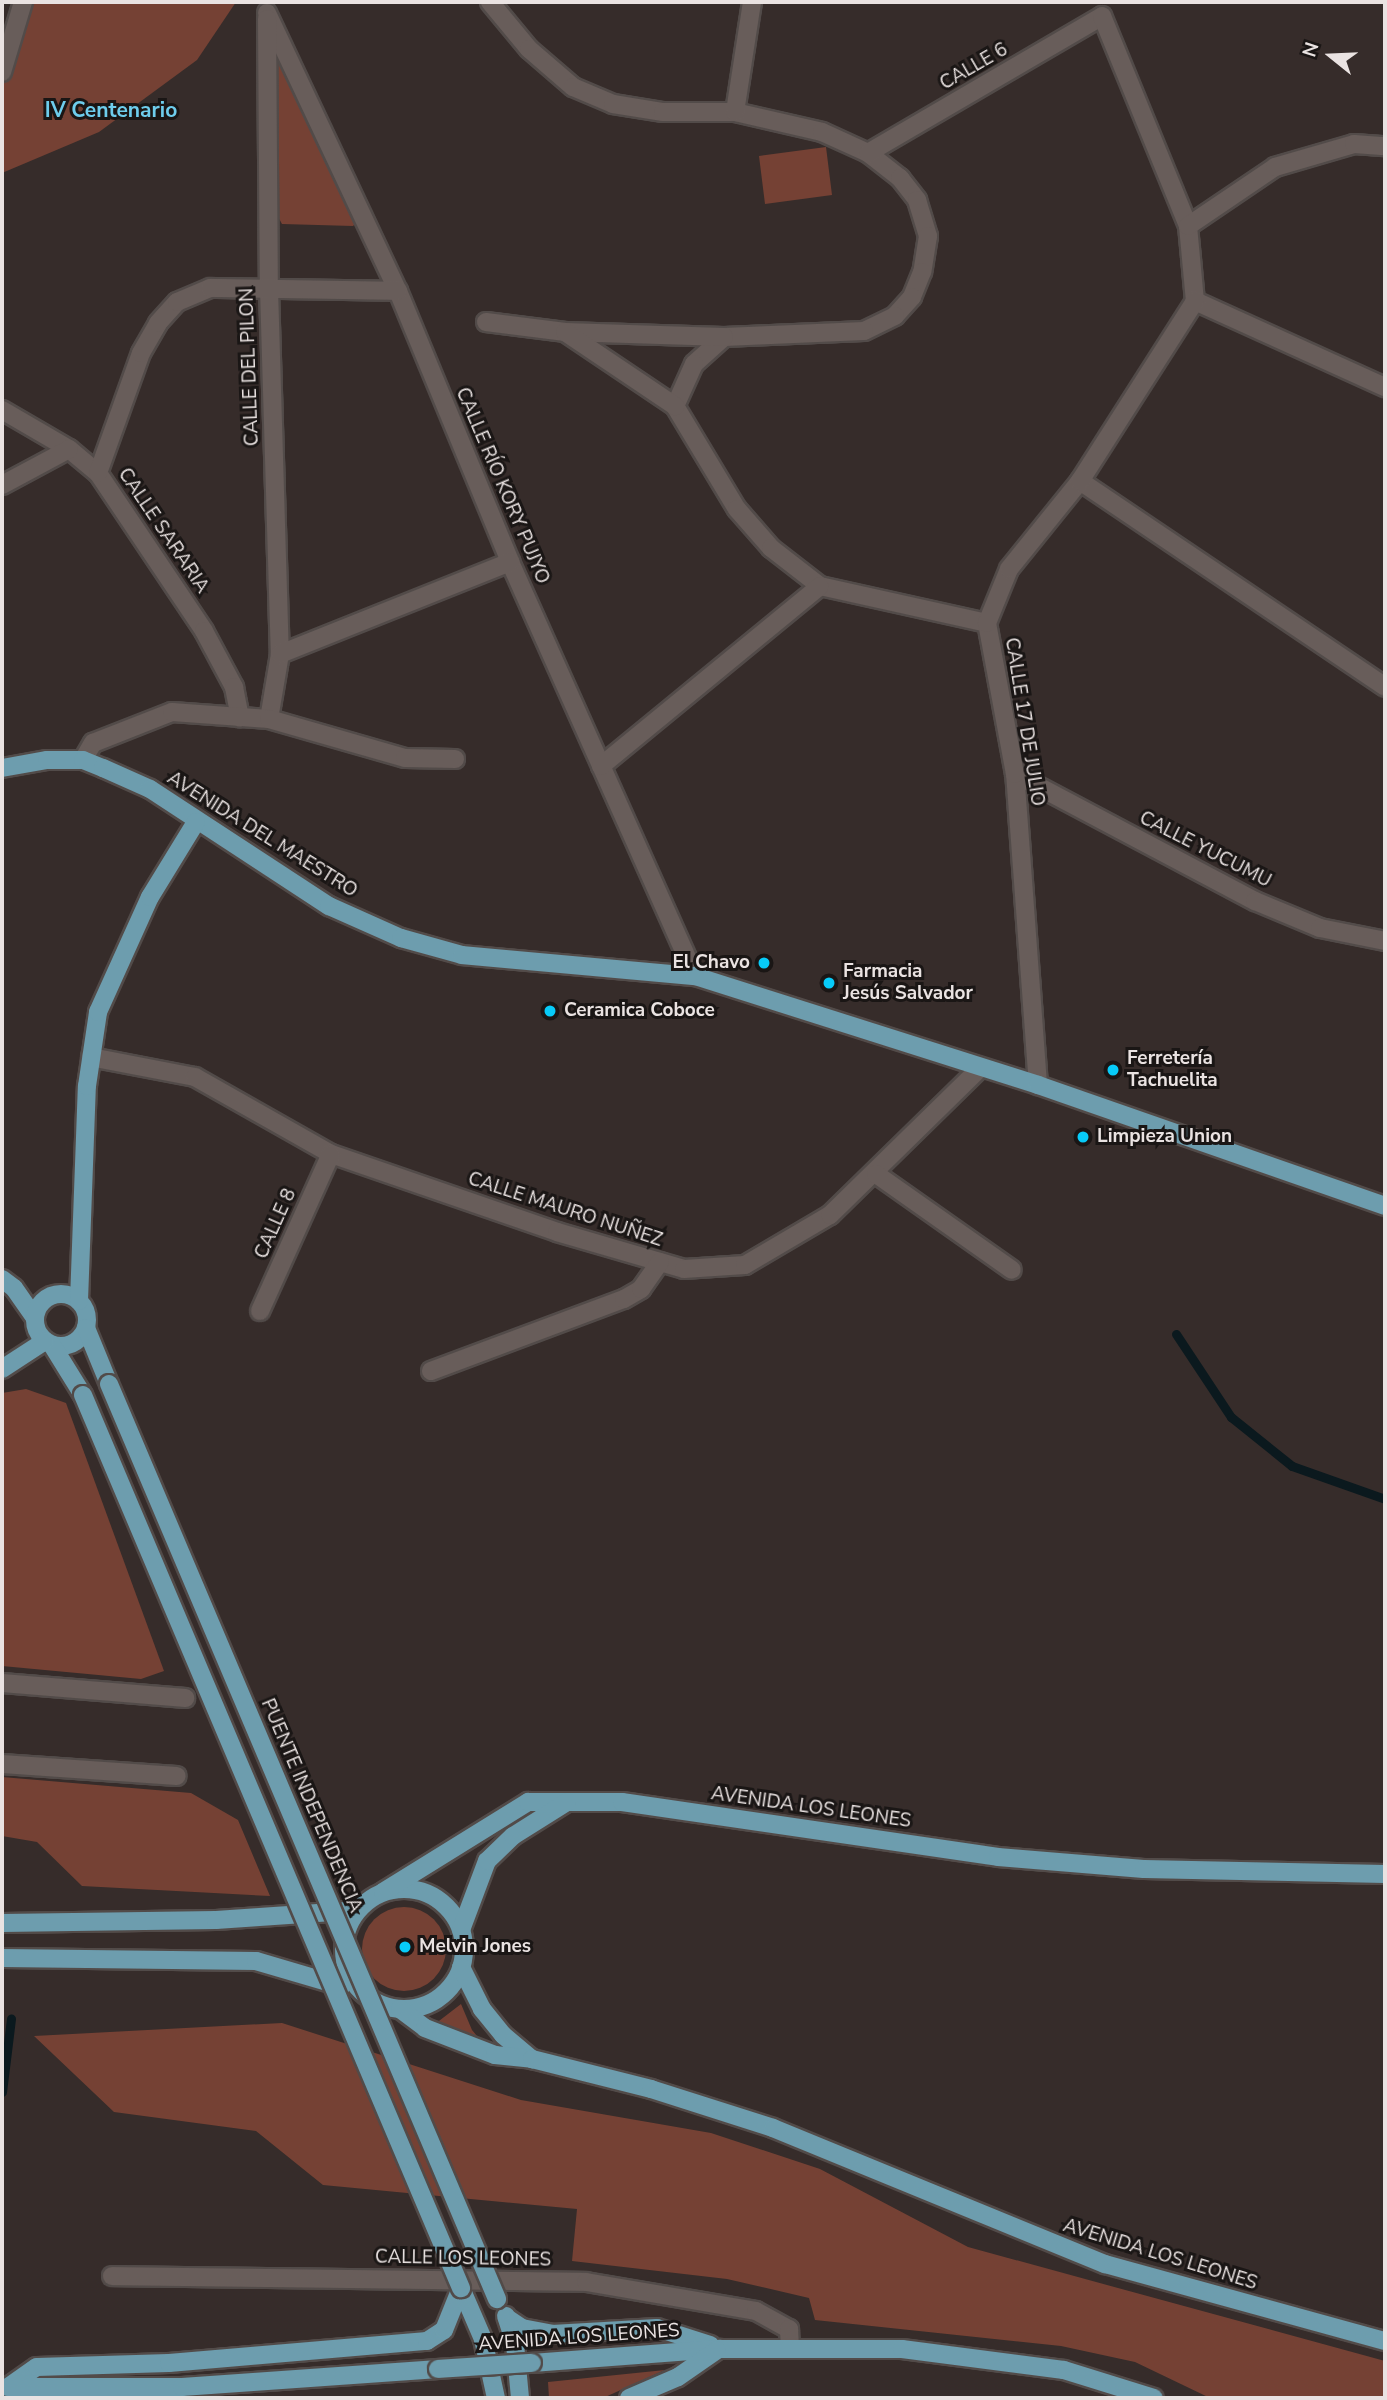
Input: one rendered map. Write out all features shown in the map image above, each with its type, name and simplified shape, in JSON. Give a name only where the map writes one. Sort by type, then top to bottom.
[{"type":"main road","name":"AVENIDA DEL MAESTRO","points":[[2,768],[47,760],[83,760],[150,789],[196,822],[329,906],[401,938],[462,955],[695,976],[1038,1086],[1385,1206]]},
{"type":"main road","points":[[2,1369],[48,1343],[69,1345],[86,1328],[86,1313],[79,1301],[91,1057],[98,1012],[116,967],[150,897],[196,822]]},
{"type":"main road","points":[[2,1279],[14,1288],[35,1318],[48,1343],[83,1395],[483,2339],[496,2398]]},
{"type":"main road","points":[[35,1318],[41,1302],[55,1294],[79,1301]]},
{"type":"main road","name":"PUENTE INDEPENDENCIA","points":[[86,1328],[507,2318],[520,2398]]},
{"type":"main road","name":"AVENIDA LOS LEONES","points":[[383,1892],[528,1802],[622,1802],[998,1857],[1144,1869],[1385,1874]]},
{"type":"main road","points":[[2,1958],[256,1961],[315,1976],[400,2010],[438,1999],[461,1967],[461,1930],[487,1861],[513,1836],[567,1802]]},
{"type":"main road","points":[[2,1923],[216,1920],[357,1910],[383,1892],[404,1888],[425,1891],[442,1902],[461,1930]]},
{"type":"main road","points":[[357,1910],[344,1940],[344,1956],[356,1986],[368,1998]]},
{"type":"main road","name":"AVENIDA LOS LEONES","points":[[461,1967],[496,2026],[532,2059]]},
{"type":"main road","name":"AVENIDA LOS LEONES","points":[[400,2010],[425,2028],[495,2055],[532,2059],[651,2089],[773,2128],[1105,2264],[1385,2340]]},
{"type":"main road","points":[[5,2387],[37,2367],[169,2363],[427,2342],[444,2330],[461,2288]]},
{"type":"main road","points":[[507,2318],[522,2328],[552,2333],[657,2328],[720,2348]]},
{"type":"main road","name":"AVENIDA LOS LEONES","points":[[5,2387],[182,2387],[532,2364],[720,2348],[790,2347],[902,2349],[1064,2370],[1154,2398]]},
{"type":"main road","points":[[629,2398],[678,2376],[720,2348]]},
{"type":"street","points":[[2,72],[23,2]]},
{"type":"street","points":[[486,322],[565,332],[724,337],[864,331],[895,316],[912,297],[928,236],[917,200],[900,178],[867,153],[822,132],[735,112],[663,112],[613,104],[573,87],[529,49],[490,2]]},
{"type":"street","points":[[735,112],[752,2]]},
{"type":"street","name":"CALLE DEL PILON","points":[[266,7],[269,289],[280,654],[268,719]]},
{"type":"street","name":"CALLE RÍO KORY PUJYO","points":[[266,7],[398,291],[510,562],[695,976]]},
{"type":"street","name":"CALLE 6","points":[[867,153],[1102,16],[1188,226]]},
{"type":"street","points":[[1385,146],[1354,144],[1275,167],[1188,226],[1195,301],[1385,387]]},
{"type":"street","points":[[98,473],[141,353],[158,323],[177,302],[209,288],[398,291]]},
{"type":"street","name":"CALLE 17 DE JULIO","points":[[1038,1086],[1015,774],[987,623],[1009,569],[1080,481],[1195,301]]},
{"type":"street","points":[[565,332],[675,406],[737,509],[771,548],[820,586],[987,623]]},
{"type":"street","points":[[675,406],[694,364],[724,337]]},
{"type":"street","name":"CALLE SARARIA","points":[[2,410],[69,449],[98,473],[204,631],[234,687],[240,717]]},
{"type":"street","points":[[2,485],[69,449]]},
{"type":"street","points":[[1080,481],[1385,687]]},
{"type":"street","points":[[280,654],[510,562]]},
{"type":"street","points":[[601,766],[820,586]]},
{"type":"street","points":[[83,760],[93,743],[172,712],[268,719],[405,758],[455,759]]},
{"type":"street","name":"CALLE YUCUMU","points":[[1015,774],[1255,901],[1320,928],[1385,941]]},
{"type":"street","name":"CALLE MAURO NUÑEZ","points":[[91,1057],[195,1077],[331,1154],[684,1269],[745,1265],[831,1215],[876,1174],[980,1068]]},
{"type":"street","name":"CALLE 8","points":[[260,1311],[331,1154]]},
{"type":"street","points":[[876,1174],[1012,1270]]},
{"type":"street","points":[[431,1371],[624,1299],[641,1289],[660,1262]]},
{"type":"street","points":[[2,1683],[185,1698]]},
{"type":"street","points":[[2,1764],[177,1776]]},
{"type":"street","name":"CALLE LOS LEONES","points":[[112,2276],[586,2282],[755,2311],[789,2329],[790,2347]]},
{"type":"shaded area","points":[[20,2],[236,2],[197,60],[99,132],[2,173],[2,43]]},
{"type":"shaded area","points":[[295,58],[363,216],[353,226],[282,224],[276,213],[277,62]]},
{"type":"shaded area","points":[[826,147],[832,195],[765,204],[759,156]]},
{"type":"shaded area","points":[[26,1389],[66,1403],[164,1671],[141,1679],[2,1666],[2,1393]]},
{"type":"shaded area","points":[[2,1777],[191,1793],[238,1820],[270,1896],[82,1886],[37,1842],[2,1836]]},
{"type":"shaded area","points":[[396,1907],[412,1907],[428,1914],[439,1925],[446,1941],[443,1965],[434,1979],[412,1991],[396,1991],[380,1984],[369,1973],[362,1957],[362,1941],[369,1925],[380,1914]]},
{"type":"shaded area","points":[[461,2004],[472,2030],[482,2042],[435,2024]]},
{"type":"shaded area","points":[[282,2023],[521,2100],[711,2133],[820,2169],[968,2247],[1385,2361],[1385,2398],[1210,2398],[1135,2362],[1061,2346],[815,2320],[809,2298],[727,2279],[572,2261],[577,2209],[323,2185],[256,2131],[114,2112],[34,2036]]},
{"type":"shaded area","points":[[665,2370],[603,2398],[549,2398],[548,2382]]},
{"type":"waterway","points":[[1176,1334],[1231,1417],[1292,1466],[1385,1499]]},
{"type":"waterway","points":[[2,2092],[11,2019]]},
{"type":"place","name":"El Chavo","points":[[764,963]]},
{"type":"place","name":"Farmacia Jesús Salvador","points":[[829,983]]},
{"type":"place","name":"Ceramica Coboce","points":[[550,1011]]},
{"type":"place","name":"Ferretería Tachuelita","points":[[1113,1070]]},
{"type":"place","name":"Limpieza Union","points":[[1083,1137]]},
{"type":"place","name":"Melvin Jones","points":[[405,1947]]},
{"type":"district","name":"IV Centenario","points":[[111,110]]}]
